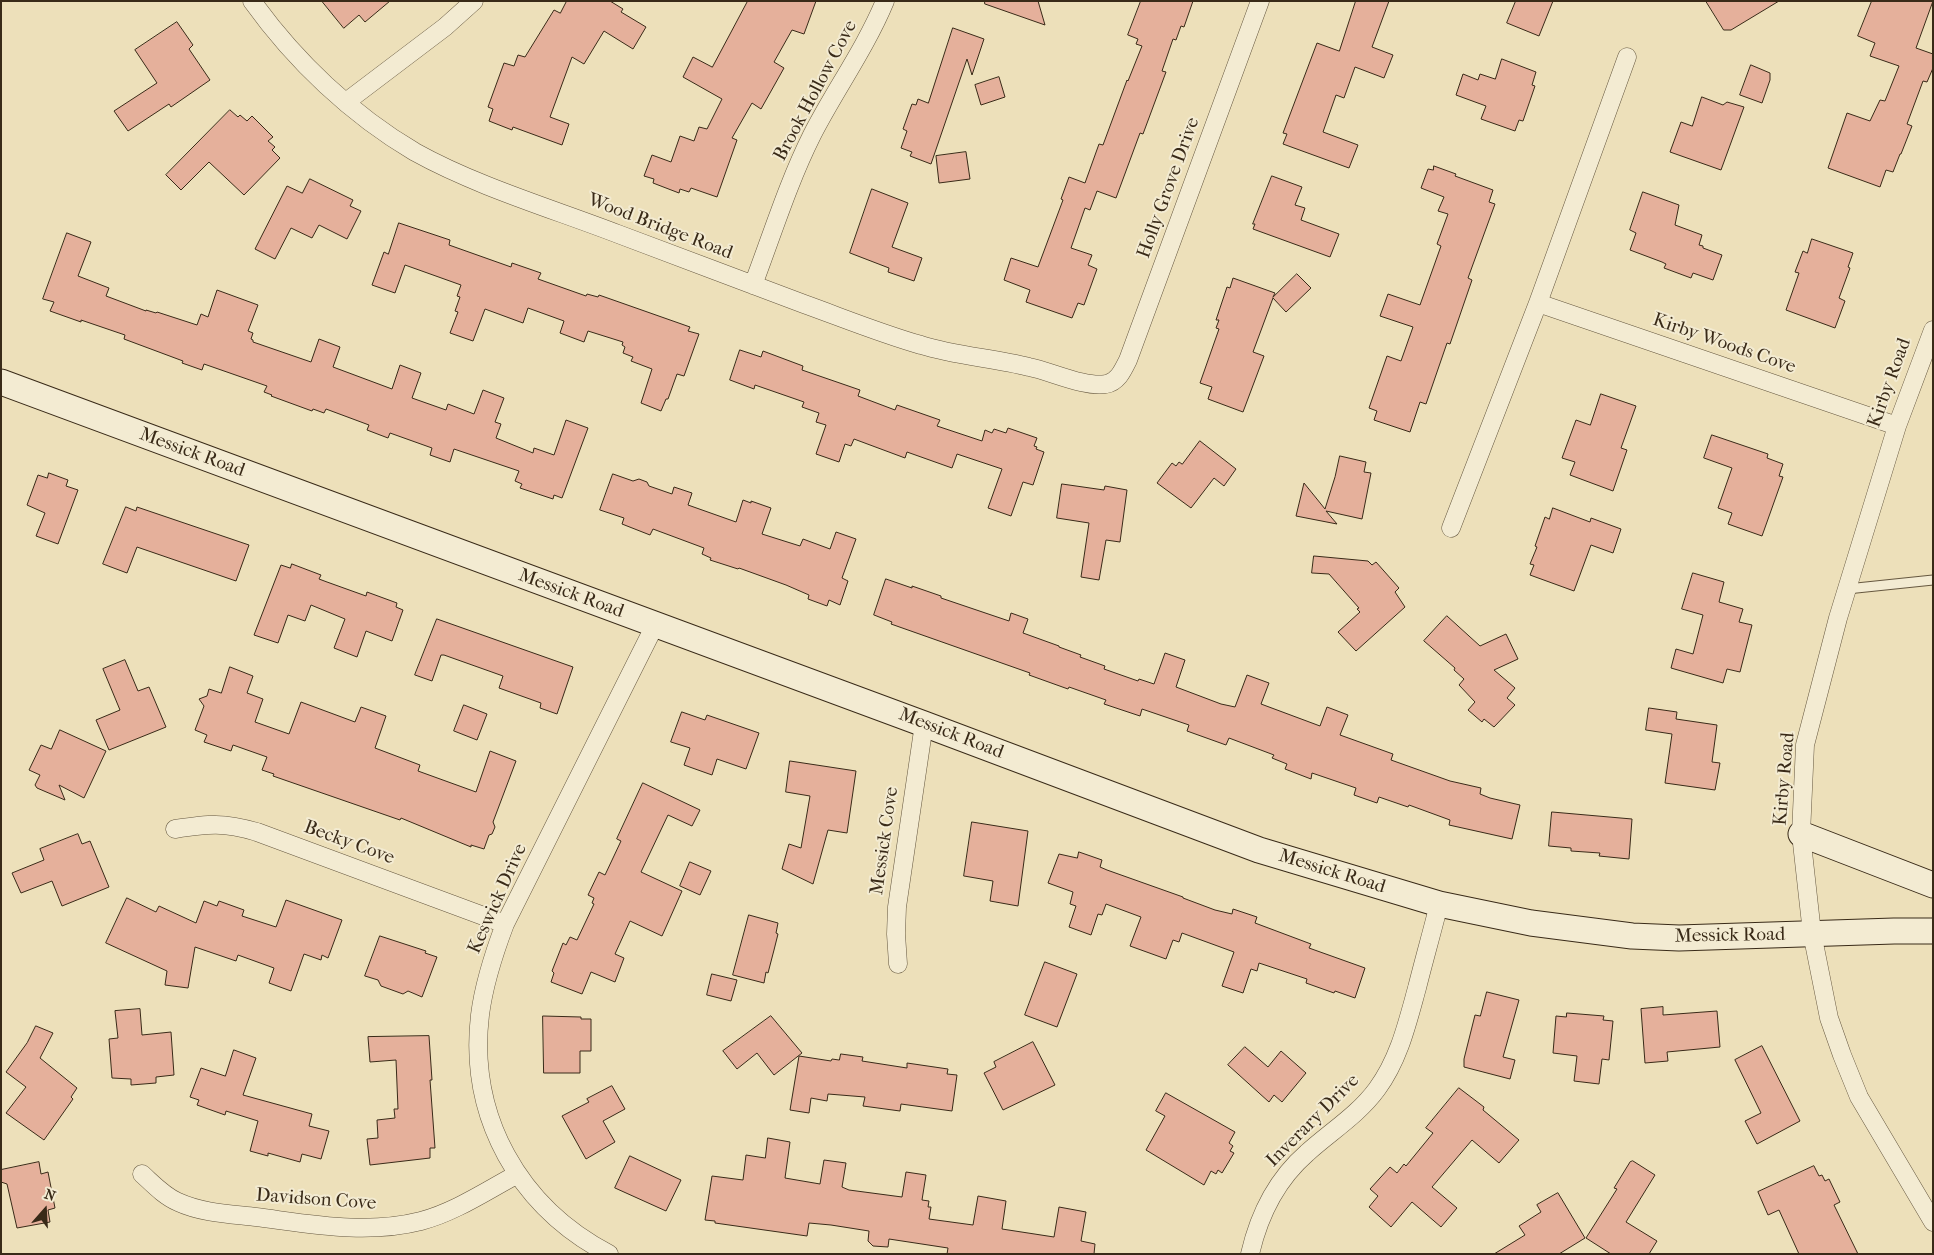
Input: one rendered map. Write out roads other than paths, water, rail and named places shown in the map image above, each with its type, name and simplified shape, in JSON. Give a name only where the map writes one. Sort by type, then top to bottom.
[{"type":"street","name":"Wood Bridge Road","points":[[252,1],[285,43],[346,102],[415,152],[444,166],[508,193],[753,285],[924,346],[1024,365],[1090,384],[1109,384]]},
{"type":"street","points":[[346,102],[445,26],[474,1]]},
{"type":"street","name":"Brook Hollow Cove","points":[[753,285],[812,135],[868,37],[885,1]]},
{"type":"street","name":"Holly Grove Drive","points":[[1109,384],[1117,378],[1128,360],[1260,1]]},
{"type":"street","points":[[1451,528],[1538,303],[1627,57]]},
{"type":"street","name":"Kirby Woods Cove","points":[[1538,303],[1896,426]]},
{"type":"street","name":"Kirby Road","points":[[1933,330],[1928,355],[1896,426],[1847,589],[1805,745],[1800,834],[1812,933],[1829,1018],[1859,1097],[1933,1222]]},
{"type":"street","name":"Messick Road","points":[[1,382],[1259,850],[1439,904],[1530,923],[1632,936],[1679,938],[1894,931],[1933,932]]},
{"type":"street","name":"Keswick Drive","points":[[609,1254],[572,1231],[550,1213],[516,1175],[495,1133],[486,1104],[479,1044],[480,1016],[491,964],[505,924],[655,625]]},
{"type":"street","name":"Messick Cove","points":[[898,964],[897,907],[924,724]]},
{"type":"street","name":"Becky Cove","points":[[175,829],[212,823],[238,826],[505,924]]},
{"type":"street","points":[[1800,834],[1933,885]]},
{"type":"street","name":"Inverary Drive","points":[[1250,1254],[1260,1217],[1286,1174],[1306,1154],[1358,1111],[1376,1090],[1392,1066],[1406,1031],[1439,904]]},
{"type":"street","name":"Davidson Cove","points":[[142,1174],[163,1193],[192,1207],[304,1224],[364,1228],[394,1226],[443,1213],[516,1175]]},
{"type":"lane","points":[[1847,589],[1933,580]]}]
